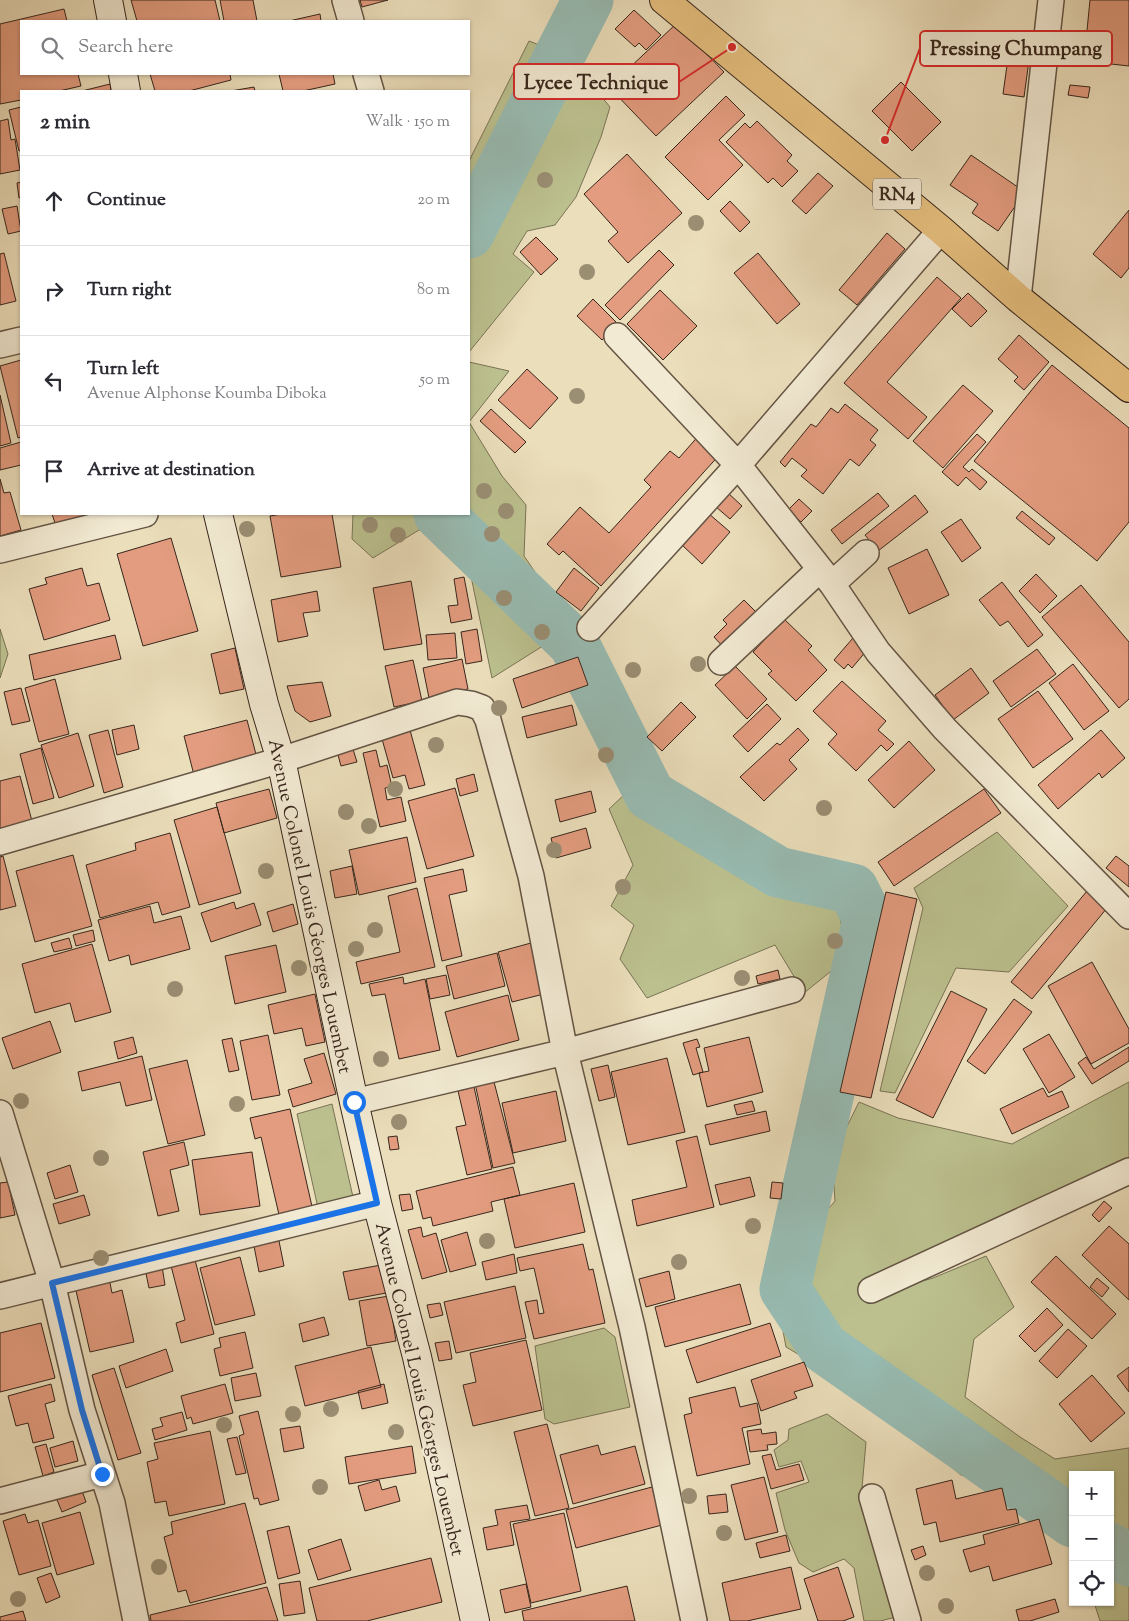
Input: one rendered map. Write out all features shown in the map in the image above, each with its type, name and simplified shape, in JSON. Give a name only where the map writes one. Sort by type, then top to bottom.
[{"type":"highway","name":"RN4","points":[[664,0],[940,230],[1018,298],[1129,388]]},
{"type":"street","points":[[108,0],[112,20]]},
{"type":"street","points":[[345,0],[351,20]]},
{"type":"street","points":[[1018,298],[1052,0]]},
{"type":"street","points":[[123,75],[126,90]]},
{"type":"street","points":[[366,75],[371,90]]},
{"type":"street","points":[[590,628],[738,465],[940,230]]},
{"type":"street","points":[[617,336],[738,465],[826,577],[878,652],[945,729],[1129,916]]},
{"type":"street","points":[[0,345],[20,340]]},
{"type":"street","points":[[0,550],[141,515]]},
{"type":"street","name":"Avenue Colonel Louis Géorges Louembet","points":[[218,515],[264,704],[281,760],[354,1102],[377,1203],[417,1357],[476,1621]]},
{"type":"street","points":[[721,662],[826,577],[866,553]]},
{"type":"street","points":[[0,842],[281,760],[457,702],[482,708],[488,720],[531,876],[565,1052],[632,1327],[694,1621]]},
{"type":"street","points":[[354,1102],[565,1052],[792,990]]},
{"type":"street","points":[[0,1113],[52,1283],[82,1410],[112,1503],[136,1621]]},
{"type":"street","points":[[872,1290],[1129,1171]]},
{"type":"street","points":[[0,1296],[377,1203]]},
{"type":"street","points":[[0,1501],[102,1474]]},
{"type":"street","points":[[872,1497],[908,1621]]},
{"type":"green space","points":[[529,41],[578,60],[592,85],[610,107],[601,137],[576,197],[555,225],[527,231],[513,254],[534,272],[470,351],[470,159]]},
{"type":"green space","points":[[470,362],[509,371],[470,421]]},
{"type":"green space","points":[[470,424],[502,476],[526,505],[524,556],[573,627],[492,678],[467,557],[451,539],[419,530],[373,558],[352,539],[353,515],[470,515]]},
{"type":"green space","points":[[0,629],[8,654],[0,678]]},
{"type":"green space","points":[[625,794],[675,835],[752,877],[837,893],[846,959],[804,993],[775,945],[647,998],[620,959],[634,925],[611,906],[633,865],[609,809]]},
{"type":"green space","points":[[997,832],[1068,906],[1009,972],[956,968],[895,1093],[880,1091],[923,908],[914,888]]},
{"type":"green space","points":[[1129,1082],[1129,1158],[859,1283],[864,1298],[933,1278],[986,1256],[1014,1307],[974,1339],[965,1397],[1020,1437],[1055,1459],[1129,1448],[1129,1621],[1100,1621],[1095,1606],[1114,1606],[1114,1471],[1069,1471],[1069,1542],[1052,1506],[961,1475],[859,1390],[786,1347],[775,1289],[815,1224],[835,1201],[832,1157],[859,1102],[898,1118],[1012,1144]]},
{"type":"green space","points":[[332,1104],[353,1197],[318,1208],[297,1114]]},
{"type":"green space","points":[[604,1328],[615,1337],[630,1407],[554,1424],[545,1419],[535,1346]]},
{"type":"green space","points":[[827,1414],[866,1442],[862,1488],[896,1617],[880,1621],[864,1621],[854,1568],[844,1559],[813,1572],[799,1563],[785,1530],[776,1493],[809,1482],[801,1461],[779,1467],[774,1450],[788,1440],[789,1429]]},
{"type":"building","points":[[131,0],[215,0],[220,20],[137,20]]},
{"type":"building","points":[[220,0],[253,0],[257,20],[224,20]]},
{"type":"building","points":[[360,0],[388,0],[362,7]]},
{"type":"building","points":[[1090,0],[1129,0],[1129,66],[1084,61]]},
{"type":"building","points":[[64,9],[67,20],[20,20],[20,75],[78,75],[81,86],[63,90],[20,90],[20,100],[0,104],[0,24]]},
{"type":"building","points":[[634,10],[661,35],[646,50],[639,43],[635,47],[615,29]]},
{"type":"building","points":[[320,14],[321,20],[293,20]]},
{"type":"building","points":[[677,23],[724,72],[656,136],[609,87]]},
{"type":"building","points":[[1009,51],[1030,53],[1024,97],[1003,94]]},
{"type":"building","points":[[150,75],[230,75],[231,80],[193,90],[155,90]]},
{"type":"building","points":[[279,75],[333,75],[335,84],[308,90],[283,90]]},
{"type":"building","points":[[901,82],[941,122],[912,151],[872,111]]},
{"type":"building","points":[[110,84],[111,90],[86,90]]},
{"type":"building","points":[[1070,85],[1090,87],[1088,98],[1068,95]]},
{"type":"building","points":[[254,87],[255,90],[237,90]]},
{"type":"building","points":[[726,96],[745,115],[719,140],[743,165],[708,200],[665,157]]},
{"type":"building","points":[[20,107],[19,151],[9,110]]},
{"type":"building","points":[[8,119],[11,140],[15,139],[20,170],[0,174],[0,121]]},
{"type":"building","points":[[757,121],[792,155],[787,161],[798,171],[782,187],[773,178],[768,183],[726,142],[745,123],[750,128]]},
{"type":"building","points":[[627,154],[682,213],[628,263],[608,241],[618,232],[584,194]]},
{"type":"building","points":[[971,155],[1025,192],[998,231],[972,213],[978,204],[950,185]]},
{"type":"building","points":[[818,173],[833,186],[806,214],[792,201]]},
{"type":"building","points":[[20,182],[19,198],[17,183]]},
{"type":"building","points":[[730,201],[750,222],[740,232],[720,211]]},
{"type":"building","points":[[17,206],[20,231],[8,234],[2,209]]},
{"type":"building","points":[[1129,210],[1129,268],[1121,278],[1093,254]]},
{"type":"building","points":[[887,233],[905,249],[857,305],[839,290]]},
{"type":"building","points":[[536,237],[558,259],[541,275],[520,252]]},
{"type":"building","points":[[659,250],[674,265],[620,320],[605,305]]},
{"type":"building","points":[[4,253],[16,301],[0,305],[0,254]]},
{"type":"building","points":[[758,253],[800,304],[777,324],[734,273]]},
{"type":"building","points":[[937,277],[961,298],[887,382],[927,417],[908,439],[844,383]]},
{"type":"building","points":[[660,290],[697,326],[663,360],[627,324]]},
{"type":"building","points":[[968,293],[987,311],[971,327],[952,309]]},
{"type":"building","points":[[593,299],[618,324],[602,340],[577,316]]},
{"type":"building","points":[[1019,335],[1049,362],[1024,390],[1014,381],[1018,377],[998,359]]},
{"type":"building","points":[[20,360],[20,437],[18,438],[0,366]]},
{"type":"building","points":[[1052,365],[1129,428],[1129,522],[1097,561],[974,461]]},
{"type":"building","points":[[527,369],[558,398],[530,429],[498,400]]},
{"type":"building","points":[[963,385],[993,411],[943,468],[913,441]]},
{"type":"building","points":[[0,395],[11,443],[0,446]]},
{"type":"building","points":[[845,404],[878,430],[870,440],[876,445],[859,466],[850,459],[823,494],[801,476],[807,470],[792,458],[785,467],[780,462],[811,424],[816,427],[831,408],[838,413]]},
{"type":"building","points":[[491,409],[526,442],[515,453],[480,421]]},
{"type":"building","points":[[701,433],[722,452],[601,586],[563,551],[559,555],[547,544],[580,507],[609,533],[651,487],[644,480],[670,451],[679,458]]},
{"type":"building","points":[[977,434],[986,442],[963,467],[969,472],[972,469],[987,482],[980,490],[966,477],[958,486],[942,472]]},
{"type":"building","points":[[20,442],[20,465],[0,470],[0,448]]},
{"type":"building","points":[[0,479],[4,493],[10,492],[21,530],[0,536]]},
{"type":"building","points":[[727,492],[742,506],[730,519],[715,506]]},
{"type":"building","points":[[878,493],[889,506],[842,544],[831,530]]},
{"type":"building","points":[[915,495],[928,512],[878,551],[865,535]]},
{"type":"building","points":[[799,499],[812,511],[801,522],[788,510]]},
{"type":"building","points":[[1022,511],[1055,538],[1049,545],[1016,518]]},
{"type":"building","points":[[708,513],[730,532],[702,564],[681,544]]},
{"type":"building","points":[[52,515],[92,515],[57,529]]},
{"type":"building","points":[[332,515],[341,567],[281,577],[270,516]]},
{"type":"building","points":[[961,519],[981,548],[962,562],[941,532]]},
{"type":"building","points":[[171,538],[198,631],[143,646],[117,554]]},
{"type":"building","points":[[927,549],[949,595],[909,614],[888,568]]},
{"type":"building","points":[[82,568],[87,586],[99,583],[110,620],[44,640],[29,589],[47,584],[45,578]]},
{"type":"building","points":[[574,568],[599,588],[581,611],[556,592]]},
{"type":"building","points":[[1036,574],[1057,596],[1040,613],[1019,591]]},
{"type":"building","points":[[464,577],[472,619],[451,623],[448,606],[458,605],[454,579]]},
{"type":"building","points":[[411,581],[422,644],[384,650],[373,588]]},
{"type":"building","points":[[1002,582],[1043,635],[1028,647],[1008,621],[1000,626],[979,600]]},
{"type":"building","points":[[1081,585],[1129,642],[1129,699],[1119,708],[1042,617]]},
{"type":"building","points":[[317,591],[320,611],[303,613],[308,636],[278,642],[271,600]]},
{"type":"building","points":[[744,600],[760,616],[726,650],[714,637],[727,624],[723,620]]},
{"type":"building","points":[[784,619],[812,646],[808,650],[827,670],[796,701],[768,674],[772,671],[753,652]]},
{"type":"building","points":[[477,629],[482,661],[466,664],[461,632]]},
{"type":"building","points":[[455,633],[457,658],[428,660],[426,635]]},
{"type":"building","points":[[115,635],[121,659],[34,680],[29,655]]},
{"type":"building","points":[[853,638],[867,650],[852,668],[848,664],[844,669],[834,660]]},
{"type":"building","points":[[235,648],[244,689],[220,694],[211,654]]},
{"type":"building","points":[[1037,649],[1056,674],[1011,707],[993,681]]},
{"type":"building","points":[[578,657],[588,685],[522,708],[513,679]]},
{"type":"building","points":[[462,659],[468,689],[429,698],[423,668]]},
{"type":"building","points":[[413,660],[422,701],[394,707],[385,666]]},
{"type":"building","points":[[1073,664],[1109,711],[1084,730],[1049,683]]},
{"type":"building","points":[[735,666],[767,699],[747,719],[715,685]]},
{"type":"building","points":[[971,668],[989,693],[953,720],[935,695]]},
{"type":"building","points":[[55,679],[69,734],[39,742],[25,688]]},
{"type":"building","points":[[842,681],[886,721],[878,730],[894,744],[887,751],[881,745],[856,771],[828,744],[837,734],[813,711]]},
{"type":"building","points":[[322,682],[331,716],[310,722],[295,711],[287,686]]},
{"type":"building","points":[[21,688],[30,721],[12,725],[4,692]]},
{"type":"building","points":[[1038,691],[1073,739],[1033,768],[998,719]]},
{"type":"building","points":[[681,702],[696,717],[662,751],[647,737]]},
{"type":"building","points":[[767,704],[781,719],[748,752],[733,736]]},
{"type":"building","points":[[572,705],[577,725],[527,738],[522,717]]},
{"type":"building","points":[[247,720],[258,762],[195,779],[184,736]]},
{"type":"building","points":[[134,725],[139,749],[117,755],[112,730]]},
{"type":"building","points":[[798,728],[809,740],[789,760],[797,769],[764,801],[740,777],[777,743],[780,745]]},
{"type":"building","points":[[108,730],[123,787],[104,793],[89,735]]},
{"type":"building","points":[[410,730],[425,785],[409,789],[405,775],[393,778],[382,739]]},
{"type":"building","points":[[1101,730],[1125,758],[1102,778],[1099,773],[1058,809],[1038,785]]},
{"type":"building","points":[[78,733],[94,786],[59,798],[41,745]]},
{"type":"building","points":[[909,741],[935,770],[894,808],[868,780]]},
{"type":"building","points":[[352,746],[357,762],[341,766],[337,751]]},
{"type":"building","points":[[41,748],[54,798],[33,804],[20,754]]},
{"type":"building","points":[[376,750],[380,767],[387,765],[392,787],[385,788],[387,800],[401,797],[406,821],[380,827],[363,753]]},
{"type":"building","points":[[474,774],[478,791],[460,796],[456,779]]},
{"type":"building","points":[[20,776],[32,821],[0,830],[0,781]]},
{"type":"building","points":[[455,788],[474,856],[427,869],[408,801]]},
{"type":"building","points":[[269,789],[277,818],[224,833],[216,803]]},
{"type":"building","points":[[984,789],[1001,813],[894,886],[878,862]]},
{"type":"building","points":[[591,791],[596,812],[560,822],[555,800]]},
{"type":"building","points":[[217,807],[241,893],[199,905],[174,820]]},
{"type":"building","points":[[586,828],[591,848],[556,858],[551,838]]},
{"type":"building","points":[[170,833],[190,907],[162,915],[158,902],[100,918],[86,865],[136,850],[135,843]]},
{"type":"building","points":[[407,837],[416,882],[359,895],[349,850]]},
{"type":"building","points":[[73,855],[92,926],[35,942],[16,871]]},
{"type":"building","points":[[3,856],[16,906],[0,910],[0,857]]},
{"type":"building","points":[[1116,856],[1129,866],[1129,887],[1106,868]]},
{"type":"building","points":[[352,866],[357,894],[335,898],[330,871]]},
{"type":"building","points":[[463,869],[467,891],[449,895],[462,956],[442,961],[424,878]]},
{"type":"building","points":[[417,888],[435,967],[361,984],[356,962],[400,952],[388,896]]},
{"type":"building","points":[[1087,891],[1107,908],[1032,999],[1011,982]]},
{"type":"building","points":[[886,892],[917,899],[871,1098],[840,1092]]},
{"type":"building","points":[[234,902],[236,909],[254,903],[261,925],[211,942],[201,913]]},
{"type":"building","points":[[293,904],[298,924],[273,932],[267,912]]},
{"type":"building","points":[[150,906],[154,923],[181,916],[190,949],[131,965],[129,955],[109,961],[98,920]]},
{"type":"building","points":[[93,930],[95,941],[76,946],[73,935]]},
{"type":"building","points":[[69,938],[72,948],[54,952],[51,943]]},
{"type":"building","points":[[531,943],[544,994],[512,1002],[498,952]]},
{"type":"building","points":[[92,944],[111,1012],[75,1022],[70,1003],[35,1013],[22,964]]},
{"type":"building","points":[[276,945],[286,992],[235,1004],[225,956]]},
{"type":"building","points":[[497,953],[505,986],[454,999],[446,966]]},
{"type":"building","points":[[1092,962],[1129,1029],[1129,1043],[1091,1064],[1048,986]]},
{"type":"building","points":[[778,970],[780,979],[758,984],[756,976]]},
{"type":"building","points":[[446,975],[450,995],[430,999],[426,979]]},
{"type":"building","points":[[403,977],[404,984],[425,979],[440,1050],[399,1059],[385,994],[372,996],[369,984]]},
{"type":"building","points":[[951,991],[987,1009],[933,1118],[896,1100]]},
{"type":"building","points":[[315,994],[325,1042],[306,1046],[302,1028],[274,1034],[268,1005]]},
{"type":"building","points":[[508,995],[519,1040],[457,1057],[445,1012]]},
{"type":"building","points":[[1014,999],[1032,1012],[985,1074],[967,1061]]},
{"type":"building","points":[[50,1021],[61,1052],[13,1069],[2,1038]]},
{"type":"building","points":[[1049,1034],[1075,1077],[1049,1093],[1023,1049]]},
{"type":"building","points":[[268,1035],[280,1095],[252,1100],[240,1041]]},
{"type":"building","points":[[133,1037],[137,1053],[118,1059],[114,1042]]},
{"type":"building","points":[[749,1037],[763,1092],[707,1107],[699,1073],[709,1071],[704,1048]]},
{"type":"building","points":[[232,1038],[239,1070],[229,1072],[222,1040]]},
{"type":"building","points":[[697,1039],[700,1047],[696,1048],[703,1072],[693,1075],[683,1043]]},
{"type":"building","points":[[1129,1047],[1129,1061],[1092,1084],[1078,1063],[1086,1057],[1094,1069]]},
{"type":"building","points":[[324,1053],[336,1094],[293,1107],[288,1090],[312,1083],[304,1059]]},
{"type":"building","points":[[142,1056],[152,1100],[126,1106],[120,1082],[82,1091],[78,1072]]},
{"type":"building","points":[[667,1058],[685,1132],[628,1145],[611,1072]]},
{"type":"building","points":[[187,1060],[205,1135],[168,1144],[149,1069]]},
{"type":"building","points":[[608,1065],[615,1097],[599,1101],[591,1069]]},
{"type":"building","points":[[493,1078],[515,1163],[493,1168],[475,1083]]},
{"type":"building","points":[[474,1087],[492,1169],[467,1175],[456,1127],[466,1125],[458,1091]]},
{"type":"building","points":[[1043,1088],[1048,1097],[1062,1091],[1069,1107],[1012,1134],[1000,1109]]},
{"type":"building","points":[[556,1091],[566,1141],[513,1153],[502,1103]]},
{"type":"building","points":[[752,1101],[755,1111],[737,1115],[734,1105]]},
{"type":"building","points":[[290,1109],[313,1211],[280,1219],[261,1137],[255,1139],[250,1118]]},
{"type":"building","points":[[766,1111],[770,1131],[710,1145],[705,1125]]},
{"type":"building","points":[[397,1136],[399,1149],[390,1150],[388,1137]]},
{"type":"building","points":[[697,1136],[714,1207],[637,1226],[632,1200],[687,1187],[676,1141]]},
{"type":"building","points":[[184,1142],[189,1165],[170,1170],[179,1211],[158,1216],[143,1152]]},
{"type":"building","points":[[252,1152],[260,1206],[200,1215],[192,1160]]},
{"type":"building","points":[[70,1165],[78,1192],[55,1199],[47,1173]]},
{"type":"building","points":[[513,1167],[520,1195],[491,1202],[493,1211],[433,1226],[431,1217],[423,1219],[416,1191]]},
{"type":"building","points":[[750,1177],[755,1196],[720,1205],[715,1185]]},
{"type":"building","points":[[8,1182],[15,1215],[0,1218],[0,1183]]},
{"type":"building","points":[[772,1182],[783,1183],[781,1199],[770,1198]]},
{"type":"building","points":[[574,1183],[585,1232],[515,1248],[504,1199]]},
{"type":"building","points":[[410,1194],[413,1209],[402,1211],[399,1195]]},
{"type":"building","points":[[84,1195],[90,1215],[59,1224],[53,1204]]},
{"type":"building","points":[[1104,1201],[1112,1208],[1099,1222],[1092,1215]]},
{"type":"building","points":[[1109,1226],[1129,1244],[1129,1300],[1082,1255]]},
{"type":"building","points":[[421,1227],[423,1237],[436,1233],[447,1272],[422,1279],[408,1230]]},
{"type":"building","points":[[467,1232],[476,1265],[450,1272],[441,1240]]},
{"type":"building","points":[[279,1241],[284,1266],[259,1272],[254,1246]]},
{"type":"building","points":[[583,1244],[589,1270],[593,1269],[605,1323],[534,1339],[525,1302],[537,1300],[539,1314],[544,1313],[534,1268],[520,1271],[517,1258]]},
{"type":"building","points":[[193,1252],[214,1334],[181,1343],[176,1323],[185,1320],[169,1258]]},
{"type":"building","points":[[514,1254],[517,1273],[486,1280],[482,1262]]},
{"type":"building","points":[[1056,1256],[1116,1314],[1092,1339],[1031,1282]]},
{"type":"building","points":[[240,1257],[255,1315],[215,1325],[200,1268]]},
{"type":"building","points":[[381,1265],[386,1293],[349,1300],[343,1272]]},
{"type":"building","points":[[162,1266],[165,1285],[149,1288],[145,1269]]},
{"type":"building","points":[[669,1271],[675,1299],[646,1307],[639,1279]]},
{"type":"building","points":[[109,1278],[112,1293],[122,1290],[134,1342],[90,1352],[74,1282]]},
{"type":"building","points":[[1097,1278],[1109,1288],[1102,1297],[1090,1287]]},
{"type":"building","points":[[740,1284],[751,1324],[665,1347],[655,1307]]},
{"type":"building","points":[[515,1286],[526,1338],[456,1353],[444,1302]]},
{"type":"building","points":[[389,1296],[396,1341],[367,1346],[359,1301]]},
{"type":"building","points":[[440,1303],[443,1315],[430,1318],[427,1305]]},
{"type":"building","points":[[1047,1308],[1063,1325],[1035,1352],[1019,1336]]},
{"type":"building","points":[[324,1317],[329,1335],[303,1342],[299,1324]]},
{"type":"building","points":[[41,1323],[55,1378],[0,1392],[0,1333]]},
{"type":"building","points":[[770,1323],[781,1356],[697,1383],[686,1350]]},
{"type":"building","points":[[1068,1329],[1087,1346],[1057,1378],[1039,1361]]},
{"type":"building","points":[[245,1332],[253,1368],[220,1376],[214,1349],[221,1347],[219,1338]]},
{"type":"building","points":[[526,1340],[542,1410],[473,1426],[463,1385],[476,1382],[470,1353]]},
{"type":"building","points":[[449,1341],[452,1359],[439,1361],[435,1343]]},
{"type":"building","points":[[371,1347],[381,1387],[305,1406],[295,1366]]},
{"type":"building","points":[[166,1349],[173,1371],[126,1388],[119,1366]]},
{"type":"building","points":[[804,1362],[813,1386],[794,1392],[797,1398],[761,1411],[751,1380]]},
{"type":"building","points":[[1129,1367],[1129,1392],[1117,1376]]},
{"type":"building","points":[[114,1368],[141,1453],[118,1460],[92,1375]]},
{"type":"building","points":[[256,1373],[261,1396],[235,1401],[231,1378]]},
{"type":"building","points":[[1092,1375],[1125,1413],[1091,1442],[1059,1404]]},
{"type":"building","points":[[51,1384],[55,1401],[45,1404],[54,1438],[33,1443],[28,1423],[16,1426],[8,1396]]},
{"type":"building","points":[[225,1384],[233,1413],[193,1424],[191,1417],[187,1419],[181,1396]]},
{"type":"building","points":[[384,1384],[388,1403],[362,1409],[358,1391]]},
{"type":"building","points":[[735,1387],[740,1407],[757,1403],[761,1424],[742,1428],[750,1464],[697,1476],[684,1415],[692,1413],[689,1398]]},
{"type":"building","points":[[258,1411],[279,1500],[260,1505],[258,1498],[254,1499],[239,1436],[244,1434],[239,1416]]},
{"type":"building","points":[[182,1412],[187,1430],[155,1440],[152,1429],[163,1426],[160,1418]]},
{"type":"building","points":[[547,1424],[569,1508],[535,1516],[514,1432]]},
{"type":"building","points":[[300,1426],[304,1448],[284,1452],[280,1429]]},
{"type":"building","points":[[761,1429],[762,1434],[776,1432],[777,1444],[767,1445],[768,1450],[750,1452],[747,1431]]},
{"type":"building","points":[[210,1431],[225,1504],[169,1516],[166,1501],[155,1503],[147,1462],[158,1459],[154,1443]]},
{"type":"building","points":[[237,1437],[246,1473],[236,1475],[227,1439]]},
{"type":"building","points":[[73,1441],[78,1461],[55,1467],[50,1448]]},
{"type":"building","points":[[46,1444],[54,1472],[43,1476],[35,1447]]},
{"type":"building","points":[[598,1445],[601,1455],[635,1446],[645,1484],[573,1504],[560,1455]]},
{"type":"building","points":[[412,1446],[416,1473],[349,1484],[345,1457]]},
{"type":"building","points":[[771,1454],[776,1470],[799,1464],[804,1480],[771,1489],[762,1456]]},
{"type":"building","points":[[764,1477],[778,1532],[745,1540],[731,1485]]},
{"type":"building","points":[[379,1480],[382,1490],[396,1486],[400,1501],[365,1511],[358,1486]]},
{"type":"building","points":[[952,1480],[956,1499],[1002,1488],[1007,1510],[1016,1509],[1019,1523],[940,1542],[936,1522],[924,1525],[916,1489]]},
{"type":"building","points":[[80,1485],[86,1502],[62,1512],[55,1495]]},
{"type":"building","points":[[652,1487],[662,1525],[576,1548],[566,1510]]},
{"type":"building","points":[[726,1494],[728,1512],[709,1514],[707,1496]]},
{"type":"building","points":[[245,1503],[266,1583],[190,1603],[186,1590],[178,1592],[164,1537],[173,1534],[171,1522]]},
{"type":"building","points":[[527,1505],[530,1519],[510,1522],[514,1545],[487,1550],[483,1528],[498,1525],[495,1510]]},
{"type":"building","points":[[80,1512],[94,1564],[57,1575],[42,1523]]},
{"type":"building","points":[[564,1513],[581,1591],[531,1603],[513,1524]]},
{"type":"building","points":[[25,1514],[28,1523],[38,1520],[51,1566],[19,1575],[3,1521]]},
{"type":"building","points":[[1039,1519],[1052,1564],[993,1581],[989,1566],[970,1572],[963,1550],[985,1544],[983,1535]]},
{"type":"building","points":[[289,1526],[300,1573],[278,1579],[267,1531]]},
{"type":"building","points":[[786,1535],[790,1551],[760,1558],[756,1543]]},
{"type":"building","points":[[341,1539],[351,1570],[318,1580],[308,1550]]},
{"type":"building","points":[[923,1546],[926,1555],[915,1560],[911,1550]]},
{"type":"building","points":[[431,1558],[442,1602],[367,1621],[317,1621],[309,1588]]},
{"type":"building","points":[[791,1567],[801,1609],[747,1621],[730,1621],[722,1583]]},
{"type":"building","points":[[838,1567],[854,1617],[843,1621],[818,1621],[804,1579]]},
{"type":"building","points":[[51,1573],[60,1597],[46,1603],[37,1578]]},
{"type":"building","points":[[300,1581],[305,1613],[284,1616],[279,1584]]},
{"type":"building","points":[[526,1584],[531,1607],[505,1613],[500,1590]]},
{"type":"building","points":[[627,1586],[635,1621],[524,1621],[522,1611]]},
{"type":"building","points":[[267,1587],[278,1621],[151,1621],[150,1615]]},
{"type":"building","points":[[1055,1599],[1059,1612],[1030,1621],[1019,1621],[1016,1610]]},
{"type":"building","points":[[23,1611],[26,1621],[0,1621],[0,1617]]},
{"type":"waterway","points":[[470,231],[588,0]]},
{"type":"waterway","points":[[440,515],[574,644],[650,795],[778,872],[853,889],[868,919],[785,1289],[824,1348],[1069,1519]]},
{"type":"waterway","points":[[1114,1551],[1129,1561]]},
{"type":"place","name":"Lycee Technique","points":[[732,47]]},
{"type":"place","name":"Pressing Chumpang","points":[[885,140]]},
{"type":"route","points":[[102,1474],[82,1410],[52,1283],[377,1203],[354,1102]]}]
